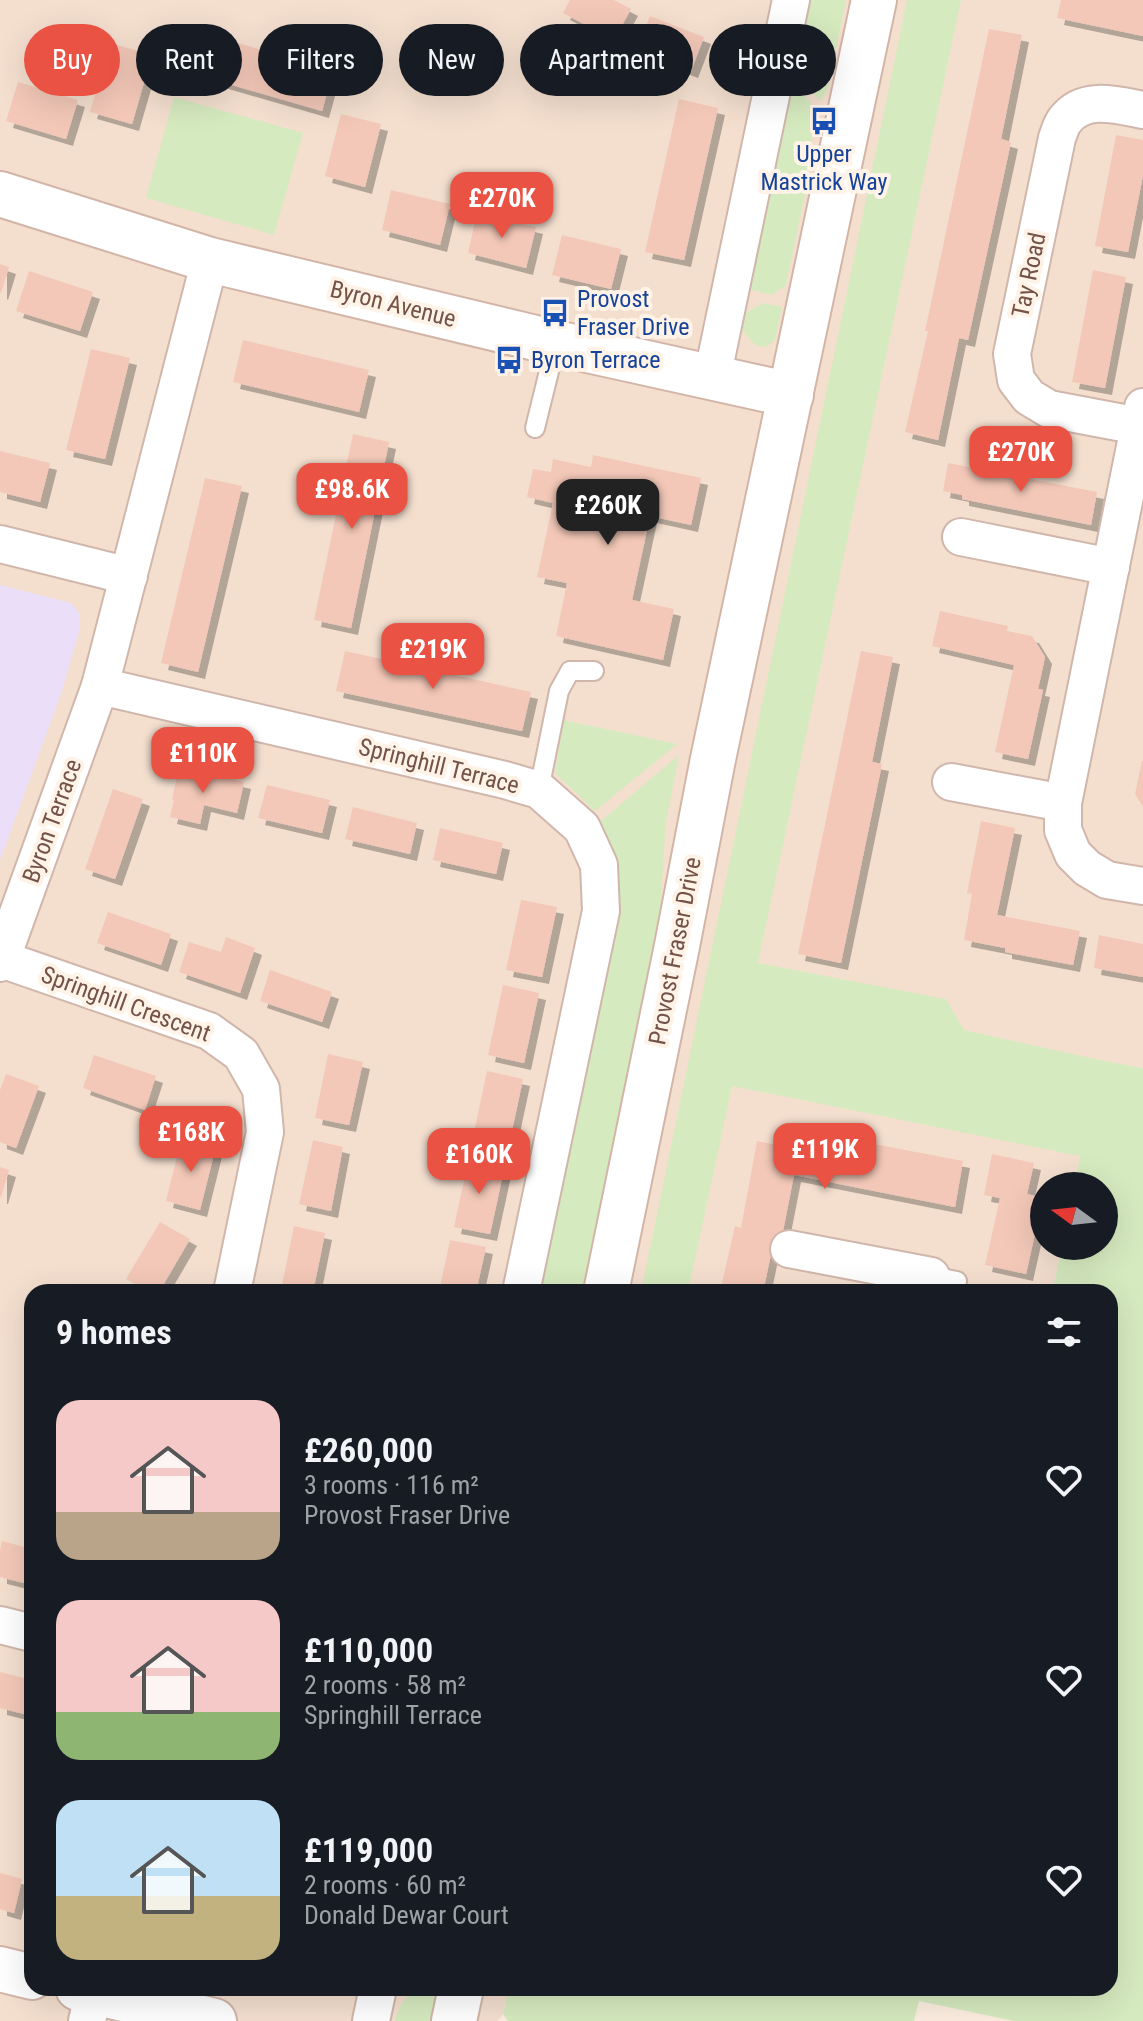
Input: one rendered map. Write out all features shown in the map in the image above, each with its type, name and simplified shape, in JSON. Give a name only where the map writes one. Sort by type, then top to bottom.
[{"type":"street","name":"Provost Fraser Drive","points":[[608,1284],[713,759],[874,0]]},
{"type":"street","points":[[712,378],[787,1]]},
{"type":"street","name":"Tay Road","points":[[1143,110],[1108,103],[1084,106],[1065,120],[1057,138],[1012,354],[1016,380],[1029,397],[1049,409],[1141,417],[1063,803],[1063,830],[1073,854],[1087,868],[1107,880],[1143,886]]},
{"type":"street","name":"Byron Avenue","points":[[0,194],[210,260],[556,343],[791,395]]},
{"type":"street","name":"Byron Terrace","points":[[1,961],[100,686],[210,260]]},
{"type":"street","points":[[961,537],[1111,567]]},
{"type":"street","points":[[0,544],[129,576]]},
{"type":"street","name":"Springhill Terrace","points":[[100,686],[539,790],[582,828],[599,865],[601,911],[523,1284]]},
{"type":"street","points":[[951,782],[1063,803]]},
{"type":"street","name":"Springhill Crescent","points":[[1,961],[209,1031],[241,1054],[261,1089],[265,1132],[234,1284]]},
{"type":"street","points":[[789,1249],[854,1277],[943,1284]]},
{"type":"street","points":[[0,1625],[24,1631]]},
{"type":"street","points":[[0,1969],[24,1975]]},
{"type":"street","points":[[454,2021],[459,1996]]},
{"type":"street","points":[[86,2000],[214,2021]]},
{"type":"lane","points":[[535,428],[556,343]]},
{"type":"lane","points":[[539,790],[559,691],[570,671],[594,671]]},
{"type":"shaded area","points":[[0,0],[1143,0],[1143,1068],[1100,1061],[1077,1172],[1030,1172],[1030,1260],[1059,1260],[1054,1284],[24,1284],[24,1996],[507,1996],[503,2014],[497,2021],[0,2021]]},
{"type":"shaded area","points":[[0,585],[71,603],[80,614],[80,628],[61,694],[0,860]]},
{"type":"green space","points":[[806,0],[846,0],[836,49],[836,24],[801,24]]},
{"type":"green space","points":[[907,0],[961,0],[758,963],[946,999],[964,1030],[1143,1068],[1143,2021],[1014,2021],[919,2001],[914,2021],[508,2021],[503,2014],[507,1996],[1118,1996],[1118,1284],[1054,1284],[1059,1260],[1118,1260],[1118,1172],[1077,1172],[1080,1156],[732,1086],[690,1284],[643,1284]]},
{"type":"green space","points":[[785,96],[805,96],[816,109],[811,133],[812,161],[786,285],[772,295],[743,288]]},
{"type":"green space","points":[[174,97],[303,133],[274,235],[146,198]]},
{"type":"green space","points":[[763,303],[782,307],[775,340],[766,347],[755,345],[743,331],[746,313]]},
{"type":"green space","points":[[563,720],[677,744],[595,811],[555,773]]},
{"type":"green space","points":[[679,755],[666,822],[659,926],[585,1284],[535,1284],[595,826]]},
{"type":"green space","points":[[408,1996],[438,1996],[433,2021],[394,2021]]},
{"type":"building","points":[[570,0],[614,0],[631,9],[623,24],[584,24],[563,13]]},
{"type":"building","points":[[1061,0],[1143,0],[1143,36],[1057,18]]},
{"type":"building","points":[[650,16],[671,24],[647,24]]},
{"type":"building","points":[[989,29],[1022,35],[1001,139],[1011,142],[968,340],[959,338],[938,440],[905,432]]},
{"type":"building","points":[[693,33],[704,37],[693,66]]},
{"type":"building","points":[[242,44],[258,49],[258,92],[242,88]]},
{"type":"building","points":[[120,46],[136,50],[136,96],[140,96],[132,124],[90,112],[95,96],[120,96]]},
{"type":"building","points":[[18,82],[24,84],[24,96],[65,96],[78,100],[66,139],[6,121]]},
{"type":"building","points":[[270,96],[326,96],[322,111]]},
{"type":"building","points":[[679,99],[718,108],[684,260],[645,252]]},
{"type":"building","points":[[341,114],[381,124],[365,187],[325,176]]},
{"type":"building","points":[[1116,135],[1143,140],[1143,175],[1128,252],[1095,246]]},
{"type":"building","points":[[391,190],[450,204],[440,245],[382,230]]},
{"type":"building","points":[[477,213],[536,227],[526,268],[468,253]]},
{"type":"building","points":[[562,235],[621,249],[611,289],[552,275]]},
{"type":"building","points":[[0,264],[9,267],[1,293],[0,292]]},
{"type":"building","points":[[1093,270],[1126,277],[1105,388],[1072,382]]},
{"type":"building","points":[[29,271],[93,292],[80,331],[16,311]]},
{"type":"building","points":[[243,340],[369,370],[359,412],[233,382]]},
{"type":"building","points":[[91,349],[130,358],[105,459],[66,450]]},
{"type":"building","points":[[353,434],[389,442],[351,628],[314,620]]},
{"type":"building","points":[[0,451],[50,463],[40,502],[0,492]]},
{"type":"building","points":[[593,455],[701,478],[691,525],[650,516],[632,600],[674,609],[663,660],[556,636],[567,583],[537,577],[553,503],[527,497],[533,469],[551,472],[553,459],[591,467]]},
{"type":"building","points":[[948,463],[1097,492],[1091,525],[962,499],[962,495],[943,491]]},
{"type":"building","points":[[205,478],[242,486],[198,672],[161,663]]},
{"type":"building","points":[[940,611],[1008,626],[1007,631],[1032,636],[1045,657],[1038,689],[1043,690],[1028,759],[995,752],[1014,665],[932,646]]},
{"type":"building","points":[[345,651],[531,692],[522,731],[336,691]]},
{"type":"building","points":[[861,651],[893,657],[872,762],[882,764],[841,963],[798,954]]},
{"type":"building","points":[[1143,761],[1143,807],[1135,794]]},
{"type":"building","points":[[179,767],[244,782],[237,813],[204,805],[200,824],[170,817]]},
{"type":"building","points":[[267,785],[330,800],[322,833],[258,818]]},
{"type":"building","points":[[113,789],[143,799],[115,879],[85,869]]},
{"type":"building","points":[[353,807],[417,823],[410,854],[345,839]]},
{"type":"building","points":[[981,821],[1015,828],[997,915],[1080,931],[1073,965],[1005,952],[1005,948],[964,940],[972,894],[967,893]]},
{"type":"building","points":[[440,828],[503,843],[496,874],[433,860]]},
{"type":"building","points":[[521,900],[557,907],[542,977],[506,970]]},
{"type":"building","points":[[108,912],[171,934],[161,965],[97,943]]},
{"type":"building","points":[[1099,935],[1143,944],[1143,977],[1094,968]]},
{"type":"building","points":[[226,937],[255,948],[240,993],[179,972],[189,942],[221,952]]},
{"type":"building","points":[[270,970],[332,992],[322,1022],[260,1001]]},
{"type":"building","points":[[503,985],[539,993],[524,1063],[488,1055]]},
{"type":"building","points":[[328,1054],[363,1062],[349,1125],[315,1118]]},
{"type":"building","points":[[94,1055],[156,1076],[145,1110],[83,1088]]},
{"type":"building","points":[[487,1071],[523,1079],[508,1149],[472,1142]]},
{"type":"building","points":[[6,1074],[39,1086],[16,1148],[0,1142],[0,1090]]},
{"type":"building","points":[[800,1130],[963,1161],[955,1207],[794,1175],[782,1236],[775,1235],[765,1284],[722,1284],[735,1226],[741,1228],[757,1141],[796,1149]]},
{"type":"building","points":[[182,1137],[216,1146],[200,1210],[166,1201]]},
{"type":"building","points":[[313,1140],[343,1147],[331,1211],[299,1204]]},
{"type":"building","points":[[992,1154],[1034,1163],[1027,1194],[1030,1195],[1030,1256],[1026,1274],[985,1265],[1000,1198],[984,1195]]},
{"type":"building","points":[[469,1157],[505,1165],[490,1234],[454,1227]]},
{"type":"building","points":[[0,1167],[9,1170],[1,1197],[0,1197]]},
{"type":"building","points":[[160,1222],[190,1239],[164,1284],[135,1284],[126,1279]]},
{"type":"building","points":[[294,1226],[325,1233],[315,1284],[282,1284]]},
{"type":"building","points":[[450,1240],[486,1247],[478,1284],[441,1284]]},
{"type":"building","points":[[2,1541],[24,1547],[24,1583],[0,1577]]},
{"type":"building","points":[[0,1672],[24,1678],[24,1714],[0,1708]]},
{"type":"building","points":[[0,1873],[22,1879],[14,1913],[0,1909]]},
{"type":"place","name":"Upper Mastrick Way","points":[[824,121]]},
{"type":"place","name":"Provost Fraser Drive","points":[[555,313]]},
{"type":"place","name":"Byron Terrace","points":[[509,360]]}]
